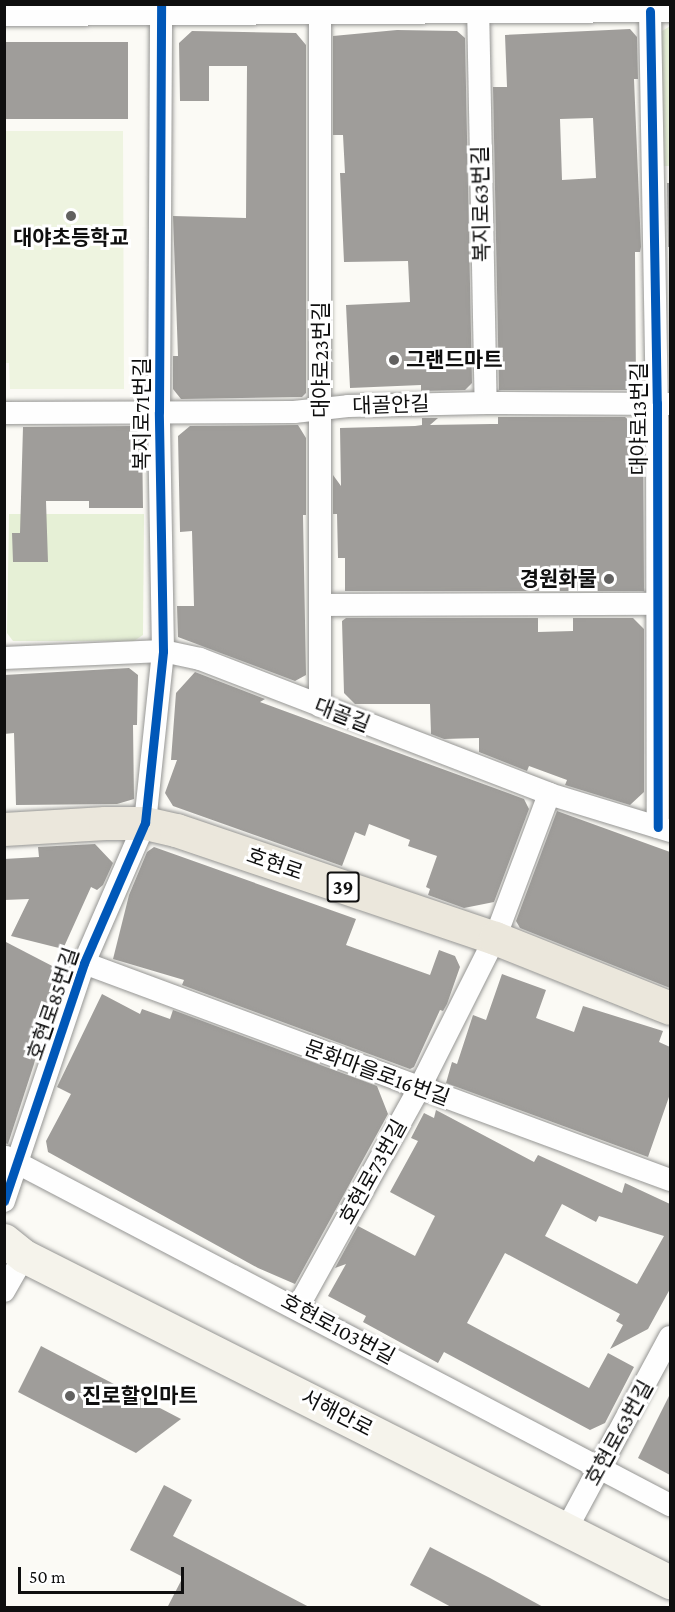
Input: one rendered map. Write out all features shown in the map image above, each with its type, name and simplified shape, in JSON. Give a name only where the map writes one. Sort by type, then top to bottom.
[{"type":"main road","name":"호현로","points":[[4,829],[145,823],[495,938],[670,1008]]},
{"type":"main road","name":"서해안로","points":[[14,1248],[670,1582]]},
{"type":"street","points":[[4,15],[161,9],[320,14],[478,8],[660,11]]},
{"type":"street","name":"복지로63번길","points":[[478,8],[486,402]]},
{"type":"street","name":"복지로71번길","points":[[145,823],[164,651],[159,412],[161,9]]},
{"type":"street","name":"대야로13번길","points":[[660,11],[664,404],[656,604],[664,829]]},
{"type":"street","name":"대야로23번길","points":[[320,14],[322,605],[320,706]]},
{"type":"street","name":"대골안길","points":[[4,413],[321,411],[348,406],[486,402],[664,404]]},
{"type":"street","points":[[322,605],[656,604]]},
{"type":"street","name":"대골길","points":[[4,658],[164,651],[200,659],[549,794],[664,829]]},
{"type":"street","name":"호현로73번길","points":[[298,1307],[419,1089],[495,938],[549,794]]},
{"type":"street","name":"호현로85번길","points":[[4,1201],[11,1160],[84,963],[145,823]]},
{"type":"street","name":"문화마을로16번길","points":[[84,963],[419,1089],[670,1180]]},
{"type":"street","name":"호현로103번길","points":[[11,1160],[298,1307],[670,1504]]},
{"type":"street","points":[[4,1291],[14,1248]]},
{"type":"street","name":"호현로63번길","points":[[567,1528],[670,1337]]},
{"type":"green space","points":[[670,26],[670,166],[663,166],[659,33]]},
{"type":"green space","name":"대야초등학교","points":[[5,131],[123,131],[124,389],[10,389],[9,363],[4,363]]},
{"type":"green space","points":[[9,514],[144,514],[143,635],[134,641],[13,641],[7,633]]},
{"type":"building","points":[[630,29],[637,37],[638,79],[634,79],[641,247],[640,252],[635,252],[636,385],[632,390],[499,390],[493,87],[507,87],[505,35]],"holes":[[[593,118],[596,178],[562,180],[560,119]]]},
{"type":"building","points":[[397,30],[457,31],[465,38],[472,383],[465,390],[421,391],[421,385],[350,388],[346,305],[410,302],[408,261],[344,262],[340,173],[345,173],[343,135],[333,135],[333,36]]},
{"type":"building","points":[[192,31],[296,33],[306,45],[306,393],[302,397],[181,399],[173,389],[173,356],[178,356],[173,216],[246,218],[247,66],[209,66],[209,101],[180,101],[179,43]]},
{"type":"building","points":[[6,42],[128,42],[128,119],[6,119]]},
{"type":"building","points":[[667,183],[670,183],[670,247],[668,247]]},
{"type":"building","points":[[498,417],[625,417],[643,433],[644,591],[345,591],[345,558],[338,558],[337,514],[333,514],[333,475],[341,486],[340,428],[415,426],[422,425],[422,418],[438,418],[430,425],[498,424]]},
{"type":"building","points":[[298,425],[306,438],[306,515],[303,515],[306,675],[295,681],[178,637],[177,606],[194,606],[192,531],[180,532],[178,436],[190,426]]},
{"type":"building","points":[[132,426],[142,436],[143,508],[89,508],[89,501],[46,501],[48,562],[13,562],[12,533],[20,533],[23,427]]},
{"type":"building","points":[[346,618],[538,618],[538,632],[573,631],[573,618],[633,618],[644,629],[644,792],[630,805],[565,785],[567,780],[529,766],[527,771],[479,752],[479,738],[444,739],[431,734],[430,704],[355,704],[344,693],[342,621]]},
{"type":"building","points":[[129,668],[138,675],[137,725],[133,725],[134,799],[117,804],[16,805],[14,733],[4,734],[4,675]]},
{"type":"building","points":[[195,672],[265,699],[260,702],[524,799],[529,809],[494,902],[464,908],[428,895],[430,889],[426,887],[437,856],[408,846],[410,840],[369,824],[365,836],[355,832],[342,866],[173,806],[165,793],[177,760],[171,760],[176,693]]},
{"type":"building","points":[[557,811],[670,852],[670,988],[520,928],[516,921]]},
{"type":"building","points":[[95,844],[113,863],[103,885],[97,890],[91,887],[63,949],[11,936],[29,899],[4,900],[4,859],[39,857],[38,847]]},
{"type":"building","points":[[154,847],[356,919],[346,945],[430,975],[439,950],[455,956],[460,967],[447,1004],[443,1011],[440,1010],[414,1067],[410,1069],[182,985],[184,980],[113,959],[129,895],[147,852]]},
{"type":"building","points":[[4,941],[58,969],[34,1064],[8,1144],[4,1143]]},
{"type":"building","points":[[502,974],[546,990],[536,1018],[574,1032],[583,1006],[663,1031],[659,1042],[670,1047],[670,1094],[648,1157],[446,1083],[452,1062],[457,1064],[473,1015],[486,1020]]},
{"type":"building","points":[[102,994],[140,1014],[142,1009],[170,1019],[173,1010],[377,1086],[388,1114],[295,1284],[258,1268],[48,1152],[46,1141],[71,1094],[57,1087]]},
{"type":"building","points":[[436,1110],[534,1162],[538,1155],[622,1193],[625,1183],[670,1204],[670,1289],[648,1329],[610,1349],[623,1325],[616,1321],[620,1314],[505,1253],[467,1323],[589,1388],[608,1353],[634,1367],[605,1423],[590,1430],[444,1352],[438,1363],[363,1322],[366,1316],[328,1296],[346,1264],[335,1268],[358,1226],[415,1256],[435,1216],[390,1192],[418,1141],[411,1138],[424,1113],[434,1118]],"holes":[[[562,1204],[596,1222],[599,1216],[664,1236],[637,1284],[545,1236]]]},
{"type":"building","points":[[41,1346],[181,1419],[136,1453],[18,1392]]},
{"type":"building","points":[[670,1394],[670,1475],[638,1458]]},
{"type":"building","points":[[164,1485],[192,1500],[173,1536],[311,1608],[167,1608],[183,1577],[130,1550]]},
{"type":"building","points":[[430,1547],[545,1608],[453,1608],[410,1585]]},
{"type":"cycle path","points":[[4,1201],[84,963],[145,823],[163,651],[159,412],[161,4]]},
{"type":"cycle path","points":[[650,11],[657,403],[658,827]]},
{"type":"place","name":"대야초등학교","points":[[71,216]]},
{"type":"place","name":"그랜드마트","points":[[394,360]]},
{"type":"place","name":"경원화물","points":[[609,579]]},
{"type":"place","name":"진로할인마트","points":[[70,1396]]}]
